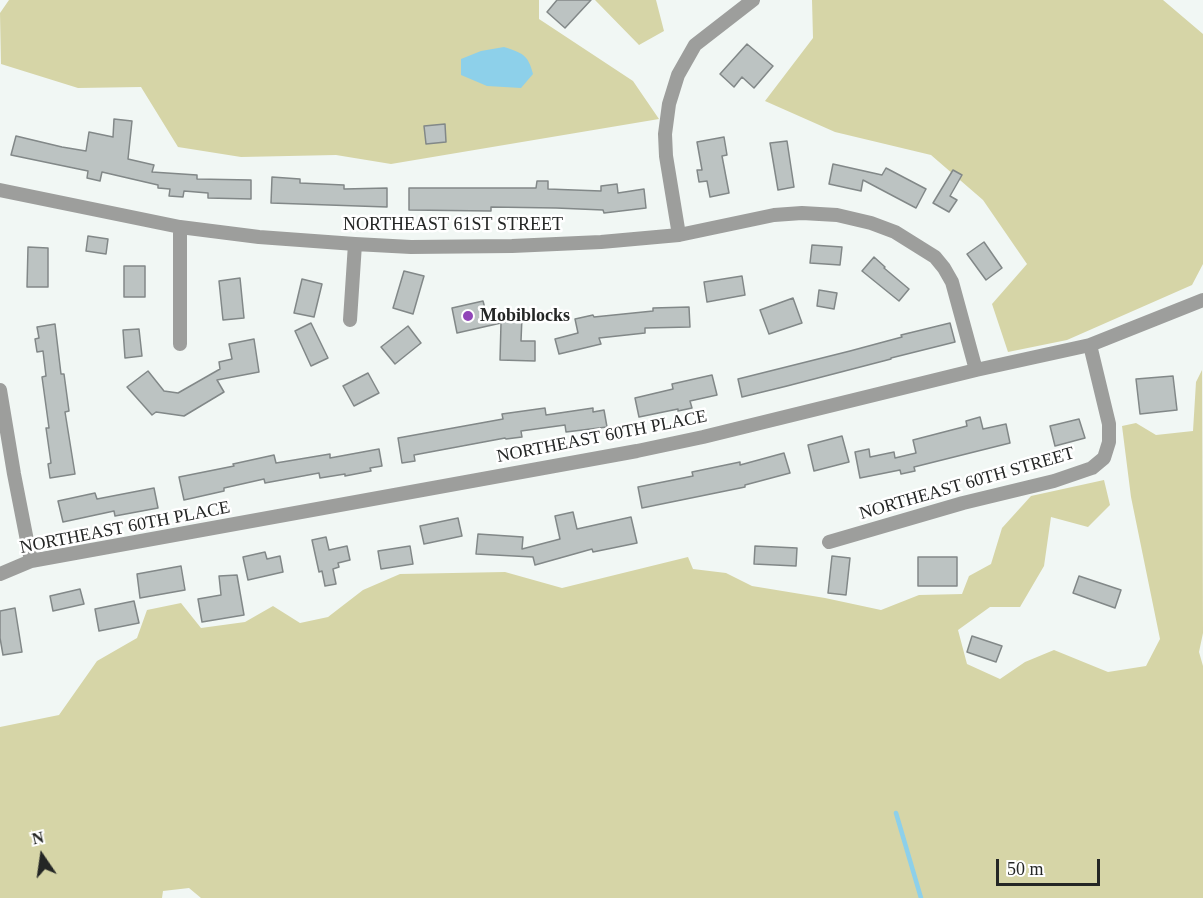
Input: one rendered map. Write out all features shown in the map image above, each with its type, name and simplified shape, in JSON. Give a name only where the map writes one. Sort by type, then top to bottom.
[{"type":"street","points":[[679,235],[666,156],[665,134],[669,104],[678,75],[695,45],[753,0]]},
{"type":"street","name":"NORTHEAST 61ST STREET","points":[[0,190],[180,227],[259,237],[411,247],[601,242],[679,235],[774,215],[802,213],[837,215],[871,223],[895,232],[935,257],[951,282],[976,370]]},
{"type":"street","points":[[180,227],[180,344]]},
{"type":"street","points":[[350,320],[355,244]]},
{"type":"street","name":"NORTHEAST 60TH PLACE","points":[[0,574],[31,561],[703,437],[976,370],[1090,345],[1203,300]]},
{"type":"street","name":"NORTHEAST 60TH STREET","points":[[829,542],[963,503],[1054,481],[1092,468],[1104,458],[1109,424],[1090,345]]},
{"type":"street","points":[[0,390],[31,561]]},
{"type":"green space","points":[[9,0],[539,0],[539,19],[633,81],[659,119],[391,164],[336,155],[241,157],[178,147],[141,87],[78,88],[1,64],[0,13]]},
{"type":"green space","points":[[595,0],[656,0],[664,31],[639,45]]},
{"type":"green space","points":[[812,0],[1163,0],[1203,34],[1203,264],[1192,285],[1067,340],[1008,352],[992,304],[1027,264],[983,200],[931,155],[835,132],[765,101],[813,38]]},
{"type":"green space","points":[[1202,370],[1203,633],[1199,652],[1203,666],[1203,898],[201,898],[189,888],[163,891],[162,898],[0,898],[0,727],[59,715],[97,661],[137,638],[147,610],[181,603],[201,628],[245,622],[273,606],[300,623],[328,617],[363,590],[400,574],[505,572],[562,588],[688,557],[693,569],[726,573],[752,586],[881,610],[919,595],[962,594],[969,576],[991,564],[1002,528],[1031,496],[1104,480],[1110,505],[1088,527],[1051,517],[1044,566],[1020,607],[990,607],[958,630],[967,664],[1000,679],[1025,662],[1054,650],[1108,672],[1146,666],[1160,639],[1131,497],[1122,426],[1136,423],[1156,435],[1193,431],[1196,382]]},
{"type":"water","points":[[504,47],[523,55],[529,62],[533,74],[521,88],[487,86],[461,75],[461,59],[481,51]]},
{"type":"building","points":[[557,0],[591,0],[565,28],[547,12]]},
{"type":"building","points":[[747,44],[773,66],[754,88],[742,77],[734,87],[720,74]]},
{"type":"building","points":[[114,119],[132,121],[128,159],[154,165],[152,172],[197,175],[197,179],[251,180],[251,199],[208,198],[208,193],[184,191],[183,197],[169,196],[170,189],[158,188],[158,185],[102,172],[100,181],[87,178],[88,171],[11,155],[16,136],[86,151],[89,132],[113,137]]},
{"type":"building","points":[[445,124],[446,142],[426,144],[424,126]]},
{"type":"building","points":[[724,137],[727,155],[722,156],[729,193],[710,197],[707,181],[699,182],[697,170],[702,170],[697,142]]},
{"type":"building","points":[[787,141],[794,187],[778,190],[770,143]]},
{"type":"building","points":[[833,164],[882,175],[886,168],[926,189],[916,208],[863,180],[861,191],[829,184]]},
{"type":"building","points":[[953,170],[962,175],[950,196],[957,200],[949,212],[933,203]]},
{"type":"building","points":[[272,177],[300,179],[300,183],[344,185],[344,189],[387,188],[387,207],[271,203]]},
{"type":"building","points":[[537,181],[548,181],[548,189],[601,191],[601,186],[617,184],[618,193],[644,189],[646,208],[604,213],[603,210],[491,207],[491,211],[409,210],[409,188],[536,188]]},
{"type":"building","points":[[88,236],[108,239],[106,254],[86,251]]},
{"type":"building","points":[[984,242],[1002,268],[986,280],[967,254]]},
{"type":"building","points":[[812,245],[842,247],[840,265],[810,263]]},
{"type":"building","points":[[28,247],[48,248],[48,287],[27,287]]},
{"type":"building","points":[[874,257],[909,289],[899,301],[862,271]]},
{"type":"building","points":[[124,266],[145,266],[145,297],[124,297]]},
{"type":"building","points":[[404,271],[424,276],[413,314],[393,308]]},
{"type":"building","points":[[742,276],[745,295],[707,302],[704,282]]},
{"type":"building","points":[[240,278],[244,318],[223,320],[219,281]]},
{"type":"building","points":[[302,279],[322,284],[314,317],[294,313]]},
{"type":"building","points":[[819,290],[837,293],[834,309],[817,306]]},
{"type":"building","points":[[793,298],[802,323],[769,334],[760,310]]},
{"type":"building","points":[[483,301],[487,316],[522,317],[521,341],[535,341],[535,361],[500,360],[501,323],[457,333],[452,308]]},
{"type":"building","points":[[689,307],[690,327],[645,328],[645,333],[599,338],[601,344],[559,354],[555,339],[578,333],[575,319],[593,315],[594,317],[653,311],[653,308]]},
{"type":"building","points":[[311,323],[328,358],[311,366],[295,331]]},
{"type":"building","points":[[950,323],[955,342],[742,397],[738,379]]},
{"type":"building","points":[[55,324],[61,374],[64,374],[69,411],[65,412],[75,474],[50,478],[48,464],[51,463],[46,428],[49,428],[42,377],[46,376],[43,351],[37,352],[35,339],[39,338],[37,327]]},
{"type":"building","points":[[408,326],[421,343],[395,364],[381,347]]},
{"type":"building","points":[[139,329],[142,356],[125,358],[123,330]]},
{"type":"building","points":[[254,339],[259,372],[217,380],[224,392],[184,416],[156,412],[152,415],[127,387],[148,371],[164,391],[178,393],[220,369],[219,362],[232,359],[229,344]]},
{"type":"building","points":[[368,373],[379,393],[354,406],[343,386]]},
{"type":"building","points":[[712,375],[717,395],[690,401],[692,408],[639,417],[635,398],[673,389],[672,384]]},
{"type":"building","points":[[1173,376],[1177,410],[1140,414],[1136,379]]},
{"type":"building","points":[[545,408],[546,415],[593,408],[593,412],[604,410],[607,427],[566,432],[565,425],[521,431],[522,437],[505,438],[414,455],[415,461],[402,463],[398,438],[503,419],[502,414]]},
{"type":"building","points":[[980,417],[983,429],[1006,424],[1010,443],[914,467],[915,471],[901,474],[900,470],[860,478],[855,452],[869,449],[870,457],[894,452],[895,458],[916,453],[913,440],[967,426],[966,421]]},
{"type":"building","points":[[1079,419],[1085,438],[1055,446],[1050,426]]},
{"type":"building","points":[[842,436],[849,462],[814,471],[808,445]]},
{"type":"building","points":[[379,449],[382,466],[370,468],[371,471],[320,478],[319,473],[265,483],[264,479],[184,500],[179,477],[274,455],[276,463],[330,454],[330,458]]},
{"type":"building","points":[[784,453],[790,473],[745,485],[745,487],[642,508],[638,487],[693,476],[692,472],[740,462],[740,465]]},
{"type":"building","points":[[154,488],[158,508],[115,516],[114,511],[63,522],[58,501],[95,493],[97,499]]},
{"type":"building","points":[[573,512],[577,529],[631,517],[637,543],[593,552],[592,549],[535,565],[533,557],[476,554],[478,534],[523,537],[522,549],[560,539],[555,516]]},
{"type":"building","points":[[458,518],[462,536],[424,544],[420,526]]},
{"type":"building","points":[[326,537],[329,550],[347,546],[350,560],[338,563],[339,567],[333,569],[336,584],[325,586],[322,571],[319,572],[312,540]]},
{"type":"building","points":[[410,546],[413,564],[381,569],[378,551]]},
{"type":"building","points":[[755,546],[797,548],[796,566],[754,564]]},
{"type":"building","points":[[265,552],[267,559],[280,556],[283,572],[248,580],[243,557]]},
{"type":"building","points":[[832,556],[850,558],[846,595],[828,593]]},
{"type":"building","points":[[918,557],[957,557],[957,586],[918,586]]},
{"type":"building","points":[[181,566],[185,590],[140,598],[137,574]]},
{"type":"building","points":[[237,575],[244,615],[202,622],[198,599],[221,595],[219,576]]},
{"type":"building","points":[[1079,576],[1121,590],[1115,608],[1073,593]]},
{"type":"building","points":[[80,589],[84,604],[53,611],[50,596]]},
{"type":"building","points":[[134,601],[139,623],[99,631],[95,609]]},
{"type":"building","points":[[15,608],[22,652],[3,655],[0,638],[0,611]]},
{"type":"building","points":[[972,636],[1002,646],[996,662],[967,652]]},
{"type":"waterway","points":[[896,813],[921,898]]},
{"type":"place","name":"Mobiblocks","points":[[468,316]]}]
